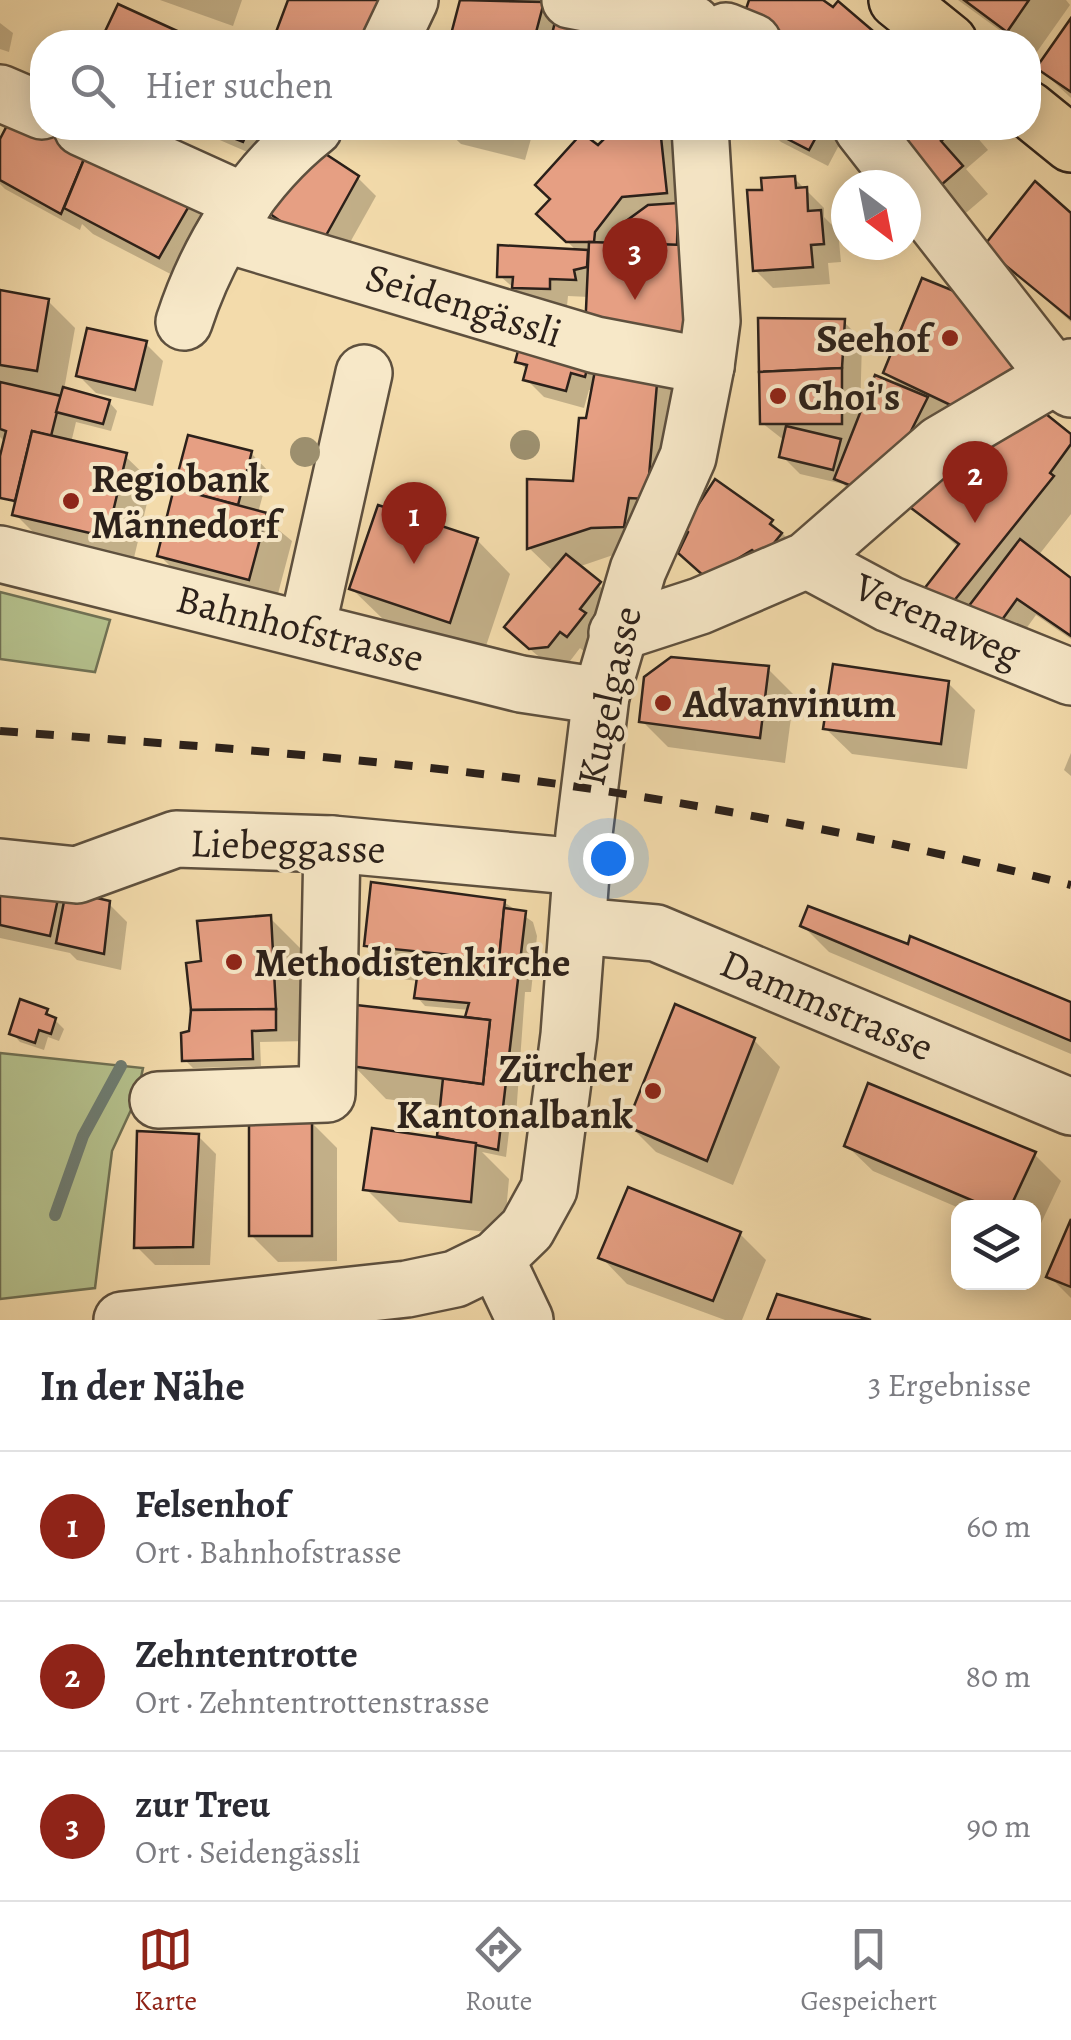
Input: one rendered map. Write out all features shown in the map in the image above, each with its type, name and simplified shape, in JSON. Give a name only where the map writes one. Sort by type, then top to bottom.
[{"type":"main road","points":[[898,0],[934,30]]},
{"type":"main road","points":[[1041,120],[1071,144]]},
{"type":"street","points":[[396,30],[410,0]]},
{"type":"street","points":[[570,0],[719,28]]},
{"type":"street","points":[[0,93],[30,106]]},
{"type":"street","points":[[184,322],[195,288],[235,218],[262,178],[302,140]]},
{"type":"street","name":"Kugelgasse","points":[[122,1320],[456,1280],[496,1258],[528,1229],[549,1189],[601,696],[638,570],[688,457],[706,366],[712,321],[701,140]]},
{"type":"street","points":[[617,633],[700,606],[807,560],[940,444],[1066,378],[872,140]]},
{"type":"street","name":"Seidengässli","points":[[152,141],[235,218],[596,345],[706,366]]},
{"type":"street","points":[[307,628],[364,373]]},
{"type":"street","name":"Bahnhofstrasse","points":[[0,554],[520,684],[601,696]]},
{"type":"street","name":"Verenaweg","points":[[807,560],[889,604],[1071,677]]},
{"type":"street","name":"Liebeggasse","points":[[0,867],[77,875],[176,840],[332,844],[582,867]]},
{"type":"street","points":[[158,1100],[327,1094],[332,844]]},
{"type":"street","name":"Dammstrasse","points":[[578,926],[656,933],[1071,1108]]},
{"type":"street","points":[[496,1258],[525,1320]]},
{"type":"green space","points":[[0,592],[110,620],[95,672],[0,659]]},
{"type":"green space","points":[[0,1053],[143,1068],[137,1097],[112,1151],[95,1288],[0,1299]]},
{"type":"building","points":[[288,0],[393,0],[383,30],[277,30]]},
{"type":"building","points":[[460,0],[544,2],[537,30],[452,30]]},
{"type":"building","points":[[749,0],[823,0],[833,7],[838,1],[872,30],[739,30]]},
{"type":"building","points":[[964,0],[1029,0],[1008,30]]},
{"type":"building","points":[[118,4],[175,30],[106,30]]},
{"type":"building","points":[[559,6],[621,30],[553,30]]},
{"type":"building","points":[[1071,18],[1071,92],[1041,71],[1041,61]]},
{"type":"building","points":[[13,114],[30,123],[30,140],[64,140],[87,152],[61,214],[0,180],[0,139]]},
{"type":"building","points":[[576,140],[591,140],[598,145],[603,140],[661,140],[667,193],[622,197],[595,232],[594,242],[566,242],[536,214],[550,199],[535,185]]},
{"type":"building","points":[[789,140],[814,140],[809,150]]},
{"type":"building","points":[[885,140],[942,140],[963,166],[932,193],[921,181],[921,170],[911,170]]},
{"type":"building","points":[[315,147],[359,176],[319,248],[263,209]]},
{"type":"building","points":[[87,152],[193,199],[159,258],[64,208]]},
{"type":"building","points":[[795,176],[796,188],[807,187],[808,211],[821,210],[824,244],[811,245],[813,267],[753,271],[747,190],[762,190],[761,178]]},
{"type":"building","points":[[1035,181],[1071,213],[1071,319],[983,247]]},
{"type":"building","points":[[678,203],[677,246],[620,244],[622,224],[648,205]]},
{"type":"building","points":[[589,242],[685,245],[683,339],[585,332]]},
{"type":"building","points":[[498,245],[588,250],[587,267],[574,270],[576,280],[550,279],[550,289],[512,288],[513,277],[497,277]]},
{"type":"building","name":"Seehof","points":[[922,278],[981,302],[1027,369],[961,410],[883,373]]},
{"type":"building","points":[[0,290],[49,299],[37,371],[0,365]]},
{"type":"building","points":[[758,318],[845,319],[842,368],[759,372]]},
{"type":"building","points":[[87,328],[147,341],[135,390],[76,376]]},
{"type":"building","points":[[523,332],[592,349],[585,377],[571,373],[566,391],[523,380],[527,365],[515,362]]},
{"type":"building","points":[[596,365],[658,372],[647,499],[629,498],[624,527],[591,528],[527,549],[527,479],[573,481],[579,418],[586,418]]},
{"type":"building","points":[[842,368],[842,424],[760,424],[759,372]]},
{"type":"building","points":[[875,375],[928,397],[886,481],[867,492],[834,479]]},
{"type":"building","points":[[0,382],[61,396],[51,436],[32,431],[15,501],[0,498],[0,456],[6,431],[0,429]]},
{"type":"building","points":[[63,387],[110,400],[103,424],[56,412]]},
{"type":"building","points":[[1046,414],[1071,434],[1071,444],[1050,473],[1054,476],[949,607],[924,589],[959,544],[903,502],[931,468],[948,480],[963,461],[970,466],[995,431]]},
{"type":"building","points":[[786,426],[841,439],[833,470],[779,457]]},
{"type":"building","points":[[32,431],[127,453],[107,537],[12,515]]},
{"type":"building","points":[[188,435],[252,451],[238,505],[174,488]]},
{"type":"building","points":[[715,479],[773,520],[770,524],[782,533],[762,558],[752,550],[706,578],[678,553],[688,532],[683,528]]},
{"type":"building","points":[[174,488],[267,513],[249,580],[157,556]]},
{"type":"building","points":[[378,505],[478,538],[450,623],[349,589]]},
{"type":"building","points":[[1020,539],[1071,578],[1071,636],[1017,599],[994,631],[965,611]]},
{"type":"building","points":[[566,554],[601,582],[580,609],[586,613],[567,637],[560,632],[548,647],[529,649],[504,627]]},
{"type":"building","points":[[671,657],[769,666],[760,738],[639,722],[644,677]]},
{"type":"building","points":[[833,664],[949,681],[941,744],[823,729]]},
{"type":"building","points":[[371,882],[505,900],[499,960],[364,946]]},
{"type":"building","points":[[0,886],[59,894],[50,936],[0,925]]},
{"type":"building","points":[[66,891],[110,901],[104,954],[56,943]]},
{"type":"building","points":[[808,906],[908,944],[910,936],[1071,1002],[1071,1041],[800,926]]},
{"type":"building","points":[[504,908],[526,911],[498,1150],[437,1136],[443,1078],[483,1084],[490,1020],[465,1017],[469,1003],[414,998],[418,970],[470,974],[473,958],[499,960]]},
{"type":"building","name":"Methodistenkirche","points":[[271,915],[276,1009],[191,1010],[186,963],[201,961],[197,921]]},
{"type":"building","points":[[20,999],[48,1009],[46,1014],[56,1018],[51,1034],[39,1030],[35,1043],[9,1034]]},
{"type":"building","points":[[675,1004],[755,1038],[707,1161],[626,1126]]},
{"type":"building","points":[[356,1005],[490,1020],[483,1084],[350,1066]]},
{"type":"building","points":[[276,1009],[276,1030],[252,1031],[253,1059],[182,1061],[181,1033],[189,1031],[191,1010]]},
{"type":"building","points":[[868,1083],[1036,1152],[1014,1200],[971,1200],[844,1146]]},
{"type":"building","points":[[312,1119],[312,1236],[249,1236],[249,1120]]},
{"type":"building","points":[[372,1128],[476,1143],[471,1202],[363,1190]]},
{"type":"building","points":[[137,1131],[199,1134],[193,1247],[134,1248]]},
{"type":"building","points":[[628,1187],[741,1232],[713,1301],[598,1258]]},
{"type":"building","points":[[1071,1219],[1071,1287],[1046,1277]]},
{"type":"building","points":[[777,1294],[871,1320],[767,1320]]},
{"type":"waterway","points":[[55,1215],[83,1136],[121,1066]]},
{"type":"railway","points":[[0,731],[349,759],[558,784],[816,828],[1071,885]]},
{"type":"place","name":"zur Treu","points":[[635,300]]},
{"type":"place","name":"Seehof","points":[[950,338]]},
{"type":"place","name":"Choi's","points":[[778,396]]},
{"type":"place","name":"Regiobank Männedorf","points":[[71,501]]},
{"type":"place","name":"Zehntentrotte","points":[[975,523]]},
{"type":"place","name":"Felsenhof","points":[[414,564]]},
{"type":"place","name":"Advanvinum","points":[[663,703]]},
{"type":"place","name":"Methodistenkirche","points":[[234,962]]},
{"type":"place","name":"Zürcher Kantonalbank","points":[[653,1091]]}]
